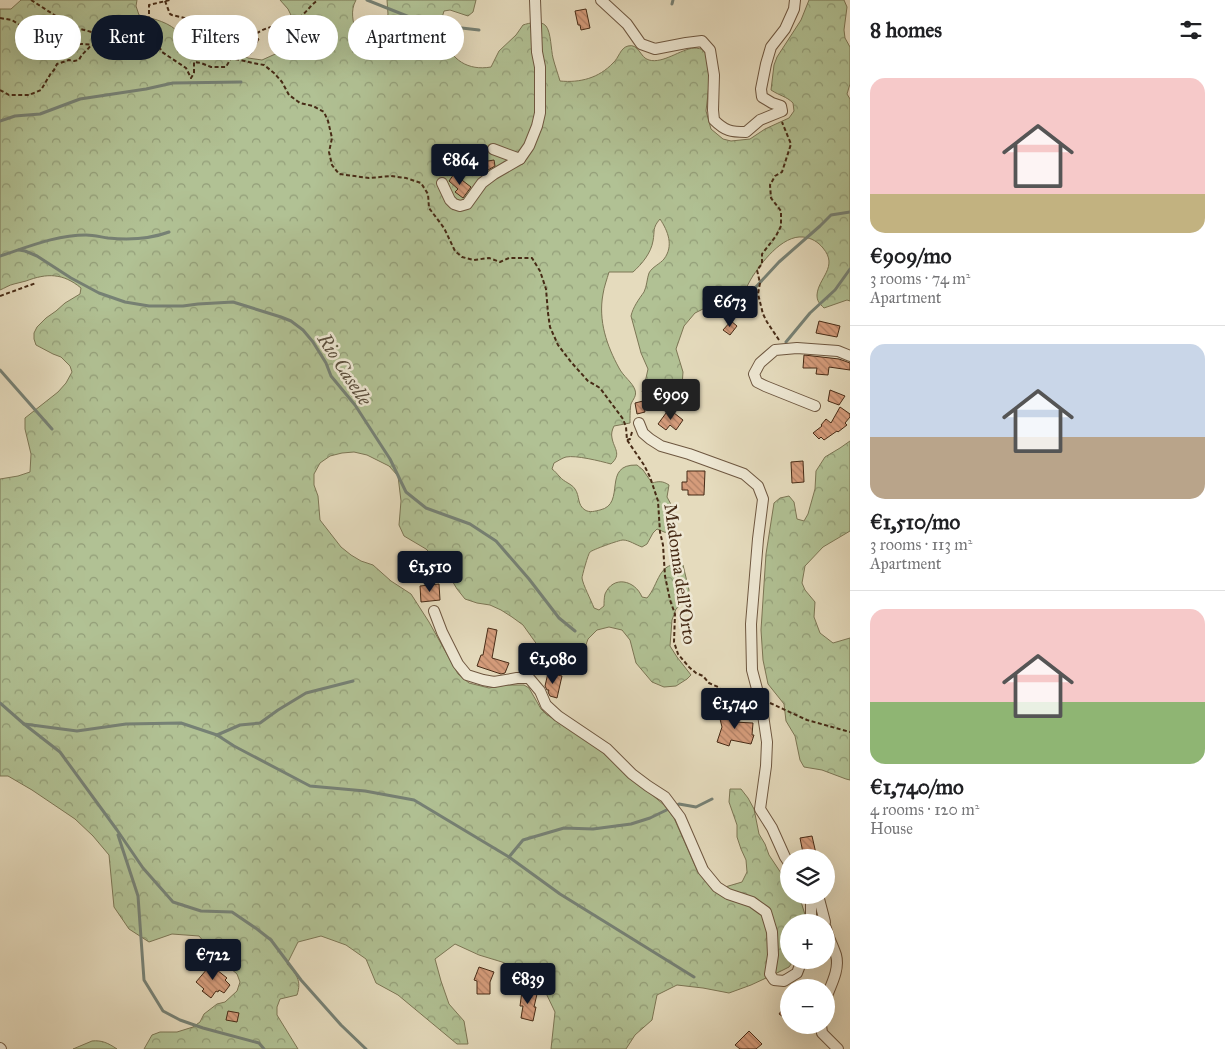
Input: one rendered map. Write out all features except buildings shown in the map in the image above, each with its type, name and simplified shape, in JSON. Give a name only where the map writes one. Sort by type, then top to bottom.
[{"type":"street","points":[[442,184],[454,204],[460,206],[467,204],[482,183],[520,159],[533,137],[540,113],[540,67],[537,52],[535,0]]},
{"type":"street","points":[[601,0],[627,24],[641,44],[655,50],[702,40],[710,50],[714,75],[714,120],[723,128],[733,132],[746,132],[760,120],[782,111],[781,106],[762,97],[760,89],[770,47],[785,29],[794,9],[795,0]]},
{"type":"street","points":[[493,149],[520,159]]},
{"type":"street","points":[[815,406],[757,382],[754,374],[760,363],[775,350],[785,349],[838,351],[850,356]]},
{"type":"street","points":[[640,424],[643,433],[650,440],[661,446],[744,474],[758,486],[763,499],[751,624],[752,670],[767,742],[760,809],[772,828],[781,849]]},
{"type":"street","points":[[434,611],[458,664],[467,675],[494,682],[529,678],[540,691],[546,705],[558,716],[607,749],[632,774],[665,797],[680,817],[703,870],[717,887],[728,894],[752,902],[766,912],[772,932],[774,955],[770,974],[774,980],[784,981],[797,973],[799,969]]},
{"type":"street","points":[[833,979],[836,972],[835,954]]},
{"type":"street","points":[[823,1034],[838,1049]]},
{"type":"path","points":[[31,0],[73,28],[103,35],[147,23],[149,21],[149,5],[170,0]]},
{"type":"path","points":[[165,1],[172,15],[204,24],[227,24],[256,34],[260,30],[298,18],[318,0]]},
{"type":"path","name":"Madonna dell'Orto","points":[[0,18],[12,20],[30,32],[64,43],[90,45],[131,42],[144,38],[156,42],[162,52],[186,68],[191,78],[194,74],[194,62],[211,67],[226,67],[231,58],[264,65],[274,72],[282,82],[288,95],[300,103],[313,106],[324,112],[332,138],[329,152],[332,165],[339,174],[369,178],[391,176],[421,183],[428,194],[429,208],[444,228],[455,251],[462,256],[474,260],[489,258],[500,262],[509,258],[532,258],[540,271],[546,289],[550,327],[558,345],[588,381],[600,388],[622,419],[626,427],[627,440],[650,477],[658,501],[665,576],[675,614],[674,642],[678,654],[689,667],[696,673],[704,676],[709,683],[718,687],[737,705],[745,707],[757,706],[760,703]]},
{"type":"path","points":[[0,90],[9,95],[29,95],[41,90],[57,64],[68,60],[79,60],[90,45]]},
{"type":"path","points":[[777,113],[791,144],[782,172],[775,176],[770,185],[771,198],[781,210],[781,226],[762,254],[762,264],[757,270],[760,283],[758,294],[763,314],[785,349]]},
{"type":"path","points":[[0,296],[36,283]]},
{"type":"path","points":[[760,703],[807,720],[850,732]]},
{"type":"green space","points":[[21,0],[137,0],[136,6],[139,15],[91,15],[91,60],[163,60],[163,23],[173,28],[173,60],[262,60],[268,57],[268,60],[338,60],[338,15],[291,15],[280,0],[356,0],[353,15],[348,15],[348,60],[459,60],[475,67],[491,67],[499,51],[516,35],[523,25],[535,22],[544,24],[548,29],[553,58],[560,81],[582,80],[595,76],[608,68],[623,49],[628,46],[635,47],[643,57],[654,61],[689,49],[706,50],[710,76],[706,111],[711,129],[723,139],[731,141],[750,139],[765,129],[789,118],[794,111],[793,103],[771,90],[774,65],[777,57],[801,20],[809,0],[844,0],[847,7],[844,30],[845,38],[850,47],[850,84],[847,94],[850,99],[850,301],[847,300],[824,308],[817,299],[817,295],[828,267],[827,255],[819,244],[809,238],[803,237],[787,240],[760,265],[738,303],[703,309],[695,313],[684,326],[676,349],[683,372],[680,389],[674,394],[660,386],[649,393],[642,392],[648,369],[641,353],[631,316],[645,290],[649,273],[664,259],[669,249],[669,239],[660,219],[655,227],[650,250],[643,262],[633,272],[609,272],[603,291],[602,314],[607,342],[619,368],[634,387],[635,392],[631,404],[630,423],[614,426],[612,430],[616,457],[611,464],[566,457],[554,463],[552,469],[574,487],[582,508],[592,512],[608,506],[612,500],[617,477],[626,466],[637,465],[652,483],[661,482],[669,485],[667,497],[673,508],[676,525],[674,531],[669,534],[657,529],[647,544],[642,547],[623,540],[590,552],[582,578],[594,608],[599,610],[604,606],[605,594],[613,584],[624,582],[629,584],[639,591],[642,597],[647,598],[664,570],[675,564],[683,565],[689,590],[688,596],[676,609],[672,620],[670,646],[691,675],[687,679],[676,686],[664,687],[652,682],[636,663],[630,640],[622,630],[609,627],[597,630],[588,639],[580,662],[570,668],[558,663],[538,646],[523,625],[512,617],[490,605],[465,599],[444,567],[426,549],[404,536],[399,525],[401,501],[398,476],[389,466],[367,455],[354,452],[342,453],[330,456],[320,463],[314,474],[320,520],[341,547],[361,561],[373,565],[391,581],[411,594],[458,674],[469,683],[489,688],[506,685],[524,685],[529,688],[546,714],[595,746],[664,805],[674,818],[697,870],[715,890],[742,882],[747,872],[746,860],[737,837],[737,825],[729,802],[730,789],[741,789],[754,809],[759,834],[769,855],[780,872],[780,904],[802,904],[805,914],[780,914],[780,969],[785,969],[729,993],[677,985],[657,995],[652,1020],[635,1035],[626,1049],[551,1049],[555,1012],[544,989],[526,973],[455,944],[435,959],[449,1004],[464,1021],[468,1044],[457,1044],[398,995],[376,983],[366,959],[346,945],[321,936],[298,942],[287,964],[298,981],[297,995],[280,999],[277,1007],[277,1015],[298,1049],[144,1049],[152,1035],[160,1032],[177,1032],[193,1027],[200,1022],[204,1014],[217,1004],[225,1002],[237,991],[240,982],[237,974],[216,956],[199,936],[172,934],[149,942],[129,929],[114,907],[109,855],[93,836],[75,819],[32,790],[8,776],[0,776],[0,479],[30,472],[31,454],[25,429],[25,418],[58,392],[72,372],[70,366],[61,357],[36,345],[34,333],[46,318],[80,294],[81,288],[68,279],[48,276],[12,284],[0,290],[0,9],[11,9]]},
{"type":"green space","points":[[387,0],[476,0],[473,12],[468,16],[450,10],[444,11],[443,15],[388,15]]},
{"type":"green space","points":[[850,441],[850,531],[823,547],[805,566],[802,583],[815,602],[814,617],[820,633],[833,643],[850,638],[850,780],[822,770],[804,767],[800,760],[795,736],[786,721],[784,704],[768,684],[763,660],[761,630],[766,554],[774,503],[780,498],[789,496],[794,502],[797,519],[804,521],[808,514],[815,489],[816,471],[825,457]]},
{"type":"green space","points":[[92,1041],[105,1042],[117,1049],[73,1049]]},
{"type":"waterway","points":[[367,0],[427,24],[479,30]]},
{"type":"waterway","points":[[672,4],[673,0]]},
{"type":"waterway","name":"Rio Caselle","points":[[0,121],[15,116],[40,114],[80,99],[173,83],[241,82]]},
{"type":"waterway","points":[[735,311],[779,262],[831,215],[850,212]]},
{"type":"waterway","name":"Rio Caselle","points":[[0,256],[64,237],[86,235],[131,239],[147,238],[169,232]]},
{"type":"waterway","name":"Rio Caselle","points":[[19,250],[37,256],[99,293],[125,302],[149,306],[183,306],[233,302],[291,321],[303,330],[313,342],[326,363],[331,376],[355,405],[390,459],[406,492],[426,508],[470,524],[496,541],[559,618],[575,631]]},
{"type":"waterway","points":[[786,342],[810,313],[835,290],[850,269]]},
{"type":"waterway","points":[[0,370],[52,429]]},
{"type":"waterway","points":[[217,735],[240,725],[260,723],[306,693],[353,681]]},
{"type":"waterway","points":[[0,703],[60,752],[143,868],[173,902],[201,911],[232,912],[257,929],[271,940],[301,980],[341,1025],[366,1049]]},
{"type":"waterway","points":[[24,724],[77,731],[126,724],[181,723],[217,735],[310,786],[365,791],[414,800],[509,857],[560,894],[694,977]]},
{"type":"waterway","points":[[509,857],[523,840],[564,828],[593,829],[631,824],[650,818],[679,804],[696,807],[712,799]]},
{"type":"waterway","points":[[118,835],[138,896],[144,980],[163,1011],[180,1020],[203,1028],[259,1043],[264,1049]]}]
